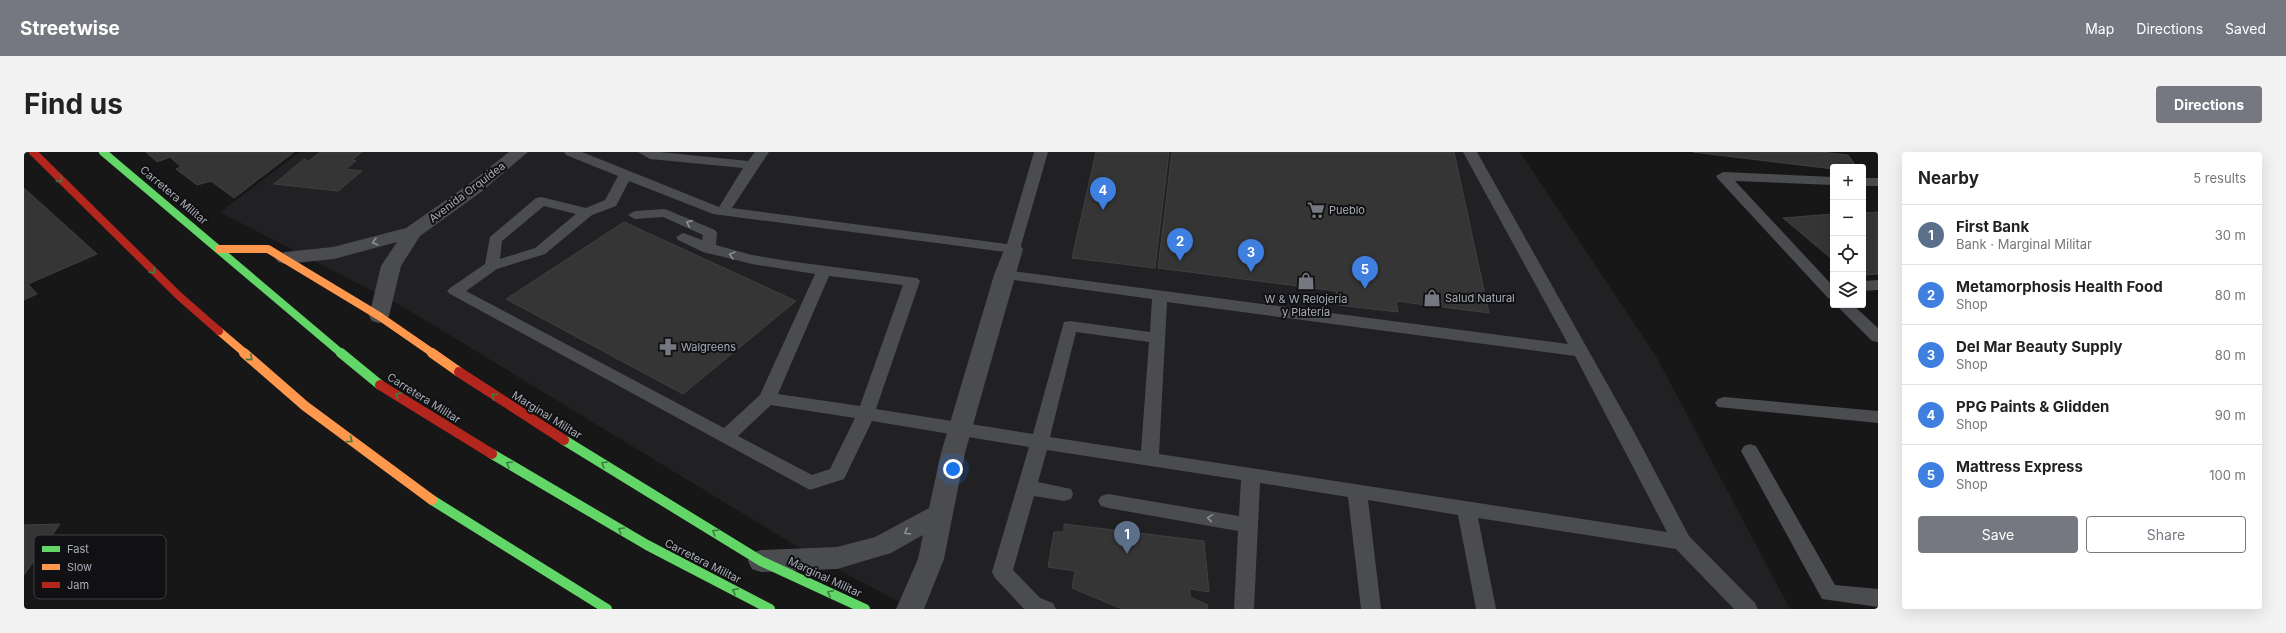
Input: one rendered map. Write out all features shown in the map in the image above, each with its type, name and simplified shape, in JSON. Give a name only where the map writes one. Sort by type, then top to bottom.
[{"type":"main road","points":[[33,152],[179,296],[305,406],[421,493],[607,609]]},
{"type":"main road","name":"Carretera Militar","points":[[103,152],[370,378],[476,445],[647,545],[770,609]]},
{"type":"main road","name":"Marginal Militar","points":[[220,250],[268,249],[379,316],[512,408],[761,561],[865,609]]},
{"type":"street","name":"Avenida Orquídea","points":[[413,232],[475,188],[520,152]]},
{"type":"street","points":[[284,258],[334,253],[413,232]]},
{"type":"street","points":[[379,316],[392,266],[413,232]]},
{"type":"street","points":[[910,609],[931,559],[960,429],[1004,275],[1013,249]]},
{"type":"street","points":[[761,561],[837,558],[882,546],[941,513]]},
{"type":"lane","points":[[571,152],[713,210],[1013,249],[1041,152]]},
{"type":"lane","points":[[645,152],[650,155],[752,166]]},
{"type":"lane","points":[[723,211],[762,152]]},
{"type":"lane","points":[[1470,152],[1623,428],[1682,542],[1748,609]]},
{"type":"lane","points":[[626,174],[611,203],[587,212],[540,251],[492,266],[455,292],[810,483],[837,474],[866,414],[912,281],[757,262],[708,249],[683,237]]},
{"type":"lane","points":[[1830,181],[1723,176],[1830,290]]},
{"type":"lane","points":[[1866,182],[1878,182]]},
{"type":"lane","points":[[492,266],[495,240],[541,201],[587,212]]},
{"type":"lane","points":[[611,203],[655,224]]},
{"type":"lane","points":[[635,215],[665,213],[710,233],[708,249]]},
{"type":"lane","points":[[726,437],[767,398],[824,270]]},
{"type":"lane","points":[[1004,275],[1579,351]]},
{"type":"lane","points":[[1866,286],[1878,285]]},
{"type":"lane","points":[[1150,458],[1160,296]]},
{"type":"lane","points":[[1847,308],[1878,337]]},
{"type":"lane","points":[[1046,609],[1033,604],[1002,572],[1040,442],[1070,326],[1157,338]]},
{"type":"lane","points":[[767,398],[1682,542]]},
{"type":"lane","points":[[1724,404],[1878,417]]},
{"type":"lane","points":[[1750,451],[1829,593],[1844,602],[1878,598]]},
{"type":"lane","points":[[1244,609],[1251,475]]},
{"type":"lane","points":[[1027,488],[1064,494]]},
{"type":"lane","points":[[1357,491],[1371,609]]},
{"type":"lane","points":[[1108,501],[1248,525]]},
{"type":"lane","points":[[1466,508],[1486,609]]},
{"type":"shaded area","points":[[300,152],[1520,152],[1657,358],[1790,609],[913,609],[816,558],[405,308],[220,212]]},
{"type":"building","points":[[146,152],[294,152],[234,198],[211,181],[197,185],[176,169],[181,167],[170,157],[157,162]]},
{"type":"building","points":[[320,152],[362,152],[352,160],[356,161],[345,169],[362,171],[338,191],[274,184],[304,159],[309,161]]},
{"type":"building","points":[[1096,152],[1169,152],[1155,268],[1072,258]]},
{"type":"building","name":"Pueblo","points":[[1172,152],[1454,152],[1489,313],[1396,301],[1398,312],[1338,305],[1336,291],[1158,268]]},
{"type":"building","points":[[1693,152],[1820,152],[1848,155],[1855,164],[1830,164],[1830,169]]},
{"type":"building","points":[[24,188],[97,254],[28,284],[37,294],[24,300]]},
{"type":"building","points":[[1878,212],[1878,274],[1866,275],[1866,213]]},
{"type":"building","points":[[1830,214],[1830,257],[1783,218]]},
{"type":"building","name":"Walgreens","points":[[624,222],[796,301],[683,394],[506,299]]},
{"type":"building","points":[[60,524],[52,535],[34,535],[34,561],[24,575],[24,525]]},
{"type":"building","points":[[1064,524],[1204,541],[1209,592],[1190,589],[1190,597],[1208,605],[1207,609],[1122,609],[1072,588],[1075,571],[1048,567],[1054,532],[1064,532]]},
{"type":"traffic: fast","points":[[103,152],[380,385]]},
{"type":"traffic: fast","points":[[564,440],[761,561],[865,609]]},
{"type":"traffic: fast","points":[[492,454],[647,545],[770,609]]},
{"type":"traffic: fast","points":[[432,500],[607,609]]},
{"type":"traffic: slow","points":[[219,249],[268,249],[379,316],[459,372]]},
{"type":"traffic: slow","points":[[219,331],[305,406],[432,500]]},
{"type":"traffic: jam","points":[[33,152],[179,296],[219,331]]},
{"type":"traffic: jam","points":[[459,372],[512,408],[564,440]]},
{"type":"traffic: jam","points":[[380,385],[492,454]]},
{"type":"place","name":"PPG Paints & Glidden","points":[[1103,210]]},
{"type":"place","name":"Pueblo","points":[[1316,210]]},
{"type":"place","name":"Metamorphosis Health Food","points":[[1180,261]]},
{"type":"place","name":"Del Mar Beauty Supply","points":[[1251,272]]},
{"type":"place","name":"W & W Relojería y Platería","points":[[1306,281]]},
{"type":"place","name":"Mattress Express","points":[[1365,289]]},
{"type":"place","name":"Salud Natural","points":[[1432,298]]},
{"type":"place","name":"Walgreens","points":[[668,347]]},
{"type":"place","name":"First Bank","points":[[1127,554]]}]
